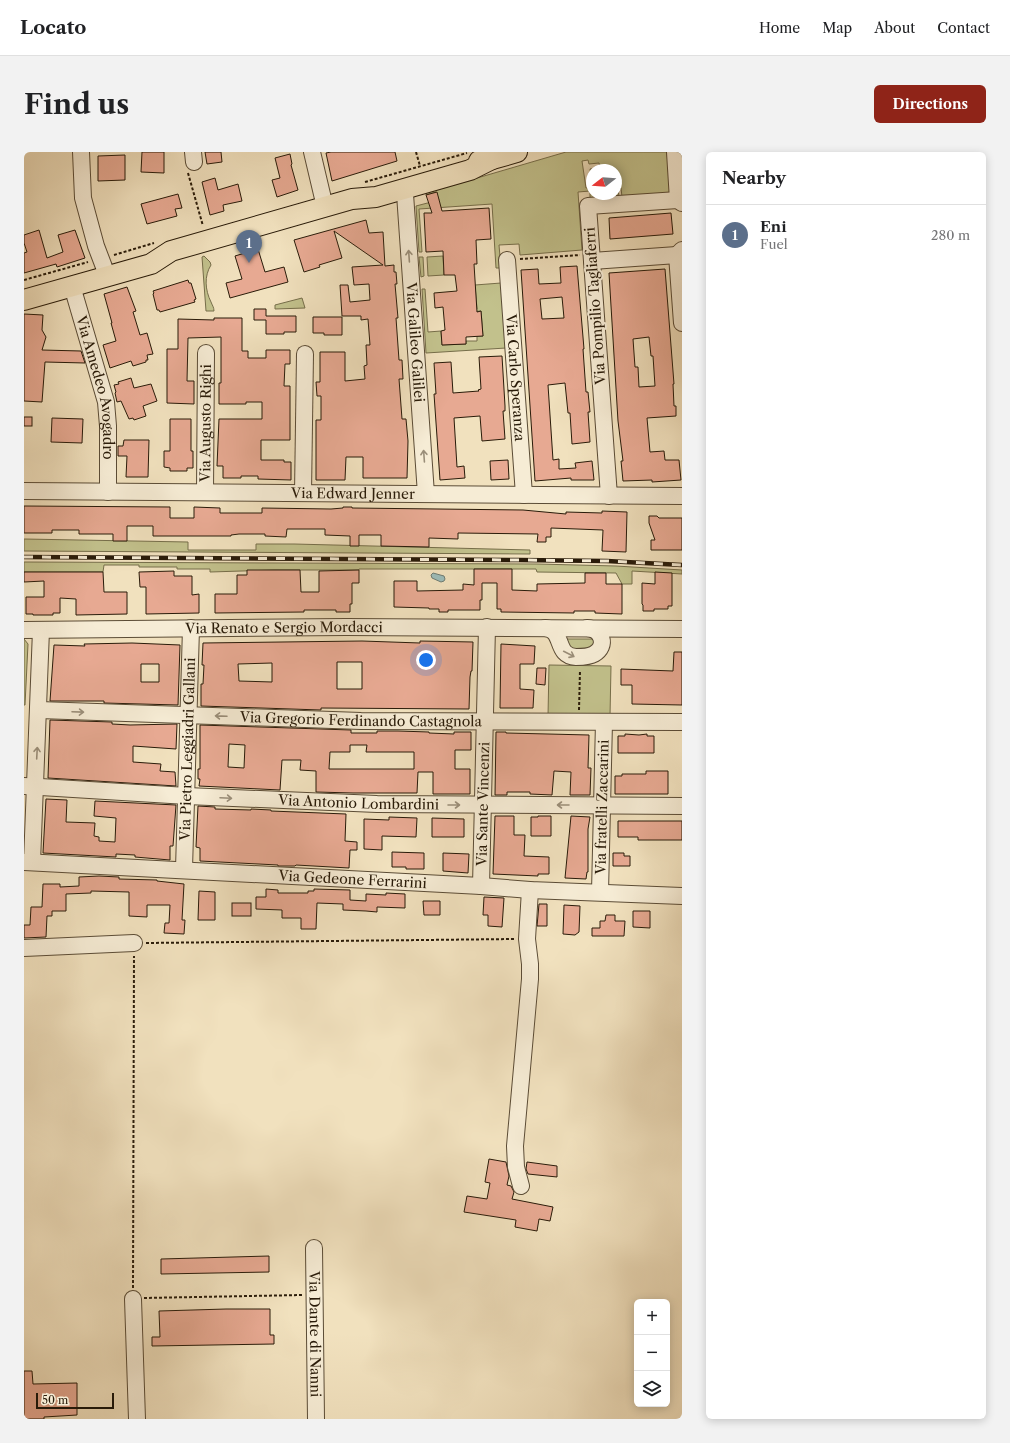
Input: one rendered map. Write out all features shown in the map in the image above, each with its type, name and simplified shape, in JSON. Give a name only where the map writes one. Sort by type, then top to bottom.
[{"type":"main road","points":[[24,300],[151,264],[171,251],[352,199],[373,188],[491,156],[517,152]]},
{"type":"main road","points":[[352,199],[373,198],[470,170],[491,156]]},
{"type":"main road","points":[[24,290],[166,249],[171,251]]},
{"type":"main road","points":[[24,295],[100,273],[99,268]]},
{"type":"street","points":[[81,152],[83,198],[96,246],[99,268]]},
{"type":"street","points":[[312,152],[325,207]]},
{"type":"street","points":[[675,152],[680,201]]},
{"type":"street","name":"Via Galileo Galilei","points":[[403,189],[426,494]]},
{"type":"street","name":"Via Pompilio Tagliaferri","points":[[609,496],[588,206],[680,201]]},
{"type":"street","points":[[592,258],[680,252],[682,323]]},
{"type":"street","name":"Via Carlo Speranza","points":[[507,260],[524,495]]},
{"type":"street","name":"Via Amedeo Avogadro","points":[[72,286],[106,402],[108,426],[108,492]]},
{"type":"street","name":"Via Augusto Righi","points":[[205,492],[206,353]]},
{"type":"street","points":[[303,493],[305,354]]},
{"type":"street","name":"Via Edward Jenner","points":[[24,491],[682,496]]},
{"type":"street","name":"Via Renato e Sergio Mordacci","points":[[24,630],[487,627],[682,629]]},
{"type":"street","name":"Via Sante Vincenzi","points":[[481,886],[487,627]]},
{"type":"street","name":"Via Pietro Leggiadri Gallani","points":[[184,869],[191,628]]},
{"type":"street","points":[[545,628],[551,629],[556,633],[560,646],[564,652],[570,656],[577,657],[593,655],[600,647],[601,638],[599,632],[587,628]]},
{"type":"street","points":[[28,862],[30,787],[39,710],[41,630]]},
{"type":"street","name":"Via Gregorio Ferdinando Castagnola","points":[[39,710],[361,720],[682,722]]},
{"type":"street","name":"Via fratelli Zaccarini","points":[[600,892],[604,722]]},
{"type":"street","name":"Via Antonio Lombardini","points":[[30,787],[370,804],[682,806]]},
{"type":"street","name":"Via Gedeone Ferrarini","points":[[28,862],[184,869],[530,890],[682,896]]},
{"type":"street","points":[[521,1186],[516,1167],[514,1146],[530,979],[527,939],[530,890]]},
{"type":"street","points":[[24,948],[134,943]]},
{"type":"street","name":"Via Dante di Nanni","points":[[314,1248],[316,1419]]},
{"type":"street","points":[[133,1299],[137,1419]]},
{"type":"path","points":[[416,152],[420,166]]},
{"type":"path","points":[[193,157],[192,167],[188,171],[188,174],[207,241]]},
{"type":"path","points":[[507,260],[592,258]]},
{"type":"path","points":[[579,721],[580,666]]},
{"type":"path","points":[[314,1294],[133,1299],[134,943],[527,939]]},
{"type":"shaded area","points":[[566,152],[667,152],[670,193],[622,197],[622,164],[589,164],[588,160],[582,161],[586,191],[578,192],[582,250],[520,255],[519,244],[499,245],[501,268],[496,268],[492,204],[419,209],[422,252],[419,252],[416,206],[439,200],[436,192],[426,195],[426,193]]},
{"type":"shaded area","points":[[204,256],[211,265],[207,274],[206,283],[207,293],[214,311],[206,311],[202,257]]},
{"type":"shaded area","points":[[443,256],[444,275],[428,276],[427,257]]},
{"type":"shaded area","points":[[419,257],[423,257],[424,276],[421,277]]},
{"type":"shaded area","points":[[501,283],[506,348],[426,353],[422,289],[425,289],[428,332],[441,331],[442,345],[466,344],[466,341],[477,341],[477,336],[483,336],[481,311],[468,312],[477,309],[475,285]]},
{"type":"shaded area","points":[[302,298],[305,308],[275,309],[275,305]]},
{"type":"shaded area","points":[[24,539],[188,542],[188,550],[256,550],[256,544],[294,544],[530,550],[530,554],[24,551]]},
{"type":"shaded area","points":[[24,562],[537,564],[616,566],[682,570],[682,574],[632,571],[632,584],[622,584],[616,573],[537,572],[536,569],[359,569],[210,572],[210,569],[139,567],[139,565],[104,565],[103,572],[24,572]]},
{"type":"shaded area","points":[[24,639],[28,644],[25,705],[24,705]]},
{"type":"shaded area","points":[[565,639],[597,639],[592,649],[572,650]]},
{"type":"shaded area","points":[[549,665],[611,666],[610,716],[548,716]]},
{"type":"water","points":[[433,573],[444,576],[444,581],[441,582],[432,578],[431,575]]},
{"type":"building","points":[[142,152],[164,152],[164,173],[141,172]]},
{"type":"building","points":[[205,152],[221,152],[222,162],[207,164]]},
{"type":"building","points":[[395,152],[397,161],[332,181],[326,153]]},
{"type":"building","points":[[290,154],[291,165],[298,190],[277,197],[272,180],[280,178],[275,158]]},
{"type":"building","points":[[125,155],[125,180],[98,181],[98,156]]},
{"type":"building","points":[[215,178],[218,190],[238,184],[242,201],[223,205],[224,211],[210,215],[202,182]]},
{"type":"building","points":[[437,192],[442,211],[489,208],[491,239],[476,240],[477,264],[474,264],[477,312],[481,311],[483,336],[466,337],[466,344],[442,345],[441,331],[445,330],[443,307],[435,308],[434,293],[457,291],[455,275],[444,275],[443,251],[426,252],[424,213],[432,213],[426,195]]},
{"type":"building","points":[[178,194],[182,208],[175,209],[177,216],[147,224],[141,204]]},
{"type":"building","points":[[671,213],[673,234],[610,239],[609,218]]},
{"type":"building","points":[[366,220],[369,233],[383,232],[385,266],[394,265],[394,272],[396,272],[397,284],[395,284],[398,318],[396,318],[399,360],[402,360],[403,379],[399,379],[402,419],[406,419],[408,441],[407,478],[363,478],[363,457],[346,457],[345,480],[316,480],[316,420],[321,420],[321,396],[317,396],[316,382],[320,382],[320,352],[345,352],[345,381],[365,379],[364,366],[367,365],[366,345],[370,345],[368,319],[361,320],[361,316],[342,316],[340,285],[348,285],[350,302],[370,300],[369,284],[354,285],[352,267],[383,265],[334,231],[342,258],[319,265],[320,267],[304,272],[294,240]]},
{"type":"building","points":[[39,230],[47,258],[63,252],[58,235],[75,230],[85,258],[57,267],[56,264],[24,273],[24,253],[27,252],[24,243],[24,235]]},
{"type":"building","points":[[258,249],[265,272],[284,267],[288,282],[230,298],[226,283],[242,279],[235,256]]},
{"type":"building","points":[[577,266],[586,392],[588,392],[590,412],[588,412],[590,442],[572,444],[570,413],[568,413],[565,383],[548,385],[553,460],[559,459],[559,469],[576,468],[575,463],[592,461],[594,480],[571,480],[571,478],[535,481],[521,270],[538,269],[539,284],[561,283],[560,267]],"holes":[[[562,297],[564,318],[542,319],[540,299]]]},
{"type":"building","points":[[665,269],[674,384],[674,406],[676,406],[676,416],[647,418],[650,452],[664,451],[665,460],[679,460],[681,480],[652,482],[652,480],[623,481],[621,461],[623,461],[618,421],[609,273]],"holes":[[[649,337],[651,356],[653,356],[655,386],[639,387],[638,367],[635,367],[633,339]]]},
{"type":"building","points":[[188,280],[189,283],[191,283],[196,299],[194,300],[195,302],[160,312],[157,310],[153,291]]},
{"type":"building","points":[[127,287],[136,311],[133,312],[140,335],[147,333],[153,354],[147,355],[148,360],[146,360],[146,362],[133,366],[131,361],[110,368],[103,345],[116,341],[104,294]]},
{"type":"building","points":[[254,309],[266,309],[266,316],[296,316],[296,332],[266,334],[266,320],[254,320]]},
{"type":"building","points":[[24,314],[43,315],[42,330],[46,337],[42,350],[81,351],[85,363],[45,362],[42,402],[24,401]]},
{"type":"building","points":[[313,317],[342,317],[342,335],[324,335],[324,333],[313,333]]},
{"type":"building","points":[[214,318],[242,318],[242,351],[248,351],[248,358],[266,358],[266,350],[290,350],[290,364],[285,364],[284,386],[290,386],[290,440],[261,440],[261,460],[284,460],[284,462],[291,462],[291,480],[258,479],[258,476],[223,478],[223,466],[217,466],[219,419],[262,419],[262,402],[246,402],[246,404],[219,404],[219,383],[221,383],[221,337],[188,338],[187,381],[194,381],[194,404],[167,403],[167,349],[178,349],[178,319],[214,320]]},
{"type":"building","points":[[502,356],[505,439],[482,441],[480,416],[454,418],[457,467],[464,466],[465,478],[440,480],[434,394],[436,394],[434,363],[451,362],[453,393],[479,391],[478,390],[481,389],[479,357]]},
{"type":"building","points":[[131,378],[134,388],[151,384],[157,401],[143,406],[146,416],[134,420],[133,418],[129,419],[121,401],[117,402],[114,385],[119,384],[118,382]]},
{"type":"building","points":[[24,417],[32,417],[32,426],[24,426]]},
{"type":"building","points":[[52,418],[83,419],[82,443],[51,442]]},
{"type":"building","points":[[170,419],[191,419],[191,451],[193,451],[193,468],[187,468],[187,471],[170,471],[170,468],[164,467],[164,451],[170,451]]},
{"type":"building","points":[[124,440],[149,440],[148,477],[126,477],[127,456],[118,456],[118,446],[123,446]]},
{"type":"building","points":[[508,460],[509,479],[491,480],[490,461]]},
{"type":"building","points":[[24,506],[170,507],[170,518],[194,518],[194,507],[220,508],[220,513],[262,513],[262,508],[331,509],[343,507],[523,510],[566,514],[566,512],[627,512],[626,552],[602,551],[603,530],[551,528],[551,537],[546,537],[546,542],[537,542],[538,534],[458,533],[458,539],[429,538],[429,547],[381,546],[381,535],[359,535],[359,546],[350,546],[350,536],[325,535],[325,529],[287,529],[286,537],[265,536],[265,534],[239,534],[231,536],[153,536],[153,526],[127,526],[127,541],[113,541],[113,534],[79,534],[79,530],[52,530],[52,533],[24,533]]},
{"type":"building","points":[[649,516],[657,516],[659,518],[682,518],[682,550],[651,550],[651,540],[655,540],[649,523]]},
{"type":"building","points":[[474,569],[512,569],[512,590],[537,591],[537,584],[585,583],[585,573],[606,573],[606,584],[622,584],[622,614],[595,613],[595,611],[574,611],[574,613],[501,612],[501,609],[497,609],[497,583],[482,583],[482,600],[480,600],[480,610],[448,610],[448,612],[439,612],[439,609],[394,607],[394,581],[417,581],[417,591],[463,590],[463,584],[474,585]]},
{"type":"building","points":[[247,570],[300,570],[301,592],[319,592],[319,571],[359,570],[359,583],[352,583],[352,604],[350,604],[350,612],[336,612],[336,610],[304,610],[304,612],[215,613],[215,594],[237,594],[237,575],[247,575]]},
{"type":"building","points":[[174,571],[174,576],[192,576],[192,595],[199,594],[199,613],[146,614],[146,587],[140,587],[139,572]]},
{"type":"building","points":[[24,572],[103,572],[104,592],[127,592],[127,614],[76,615],[76,599],[60,598],[60,613],[53,613],[53,615],[26,614],[26,597],[44,597],[44,581],[24,582]]},
{"type":"building","points":[[655,572],[672,573],[672,606],[668,606],[668,609],[643,611],[642,583],[655,584]]},
{"type":"building","points":[[362,641],[420,643],[420,641],[473,642],[469,709],[321,708],[321,710],[201,706],[201,684],[203,684],[204,665],[202,665],[203,643]],"holes":[[[337,662],[362,662],[362,689],[337,689]],[[272,663],[272,682],[239,681],[238,664]]]},
{"type":"building","points":[[132,643],[180,645],[178,705],[104,703],[104,701],[50,701],[54,645],[85,646],[84,644]],"holes":[[[141,664],[159,664],[159,682],[141,682]]]},
{"type":"building","points":[[501,644],[535,646],[534,664],[520,664],[520,689],[534,690],[533,708],[500,708]]},
{"type":"building","points":[[674,652],[682,652],[682,705],[632,704],[632,685],[621,685],[621,669],[673,671]]},
{"type":"building","points":[[537,668],[546,668],[545,685],[536,684]]},
{"type":"building","points":[[50,720],[112,722],[112,724],[130,725],[177,724],[176,749],[133,746],[133,762],[161,764],[160,771],[175,772],[176,786],[48,778]]},
{"type":"building","points":[[200,725],[351,730],[351,733],[398,731],[454,734],[454,732],[471,732],[471,750],[455,750],[455,769],[470,769],[470,794],[433,794],[433,772],[418,772],[417,793],[353,793],[316,792],[316,771],[300,770],[301,760],[282,760],[280,790],[199,786],[200,779],[198,779],[198,769],[200,769]],"holes":[[[229,744],[245,745],[244,768],[228,767]],[[350,745],[367,745],[366,752],[414,752],[414,769],[329,769],[330,752],[350,752]]]},
{"type":"building","points":[[496,732],[589,735],[588,768],[591,768],[590,795],[570,795],[571,772],[554,771],[552,795],[530,794],[530,792],[507,792],[507,795],[495,795]]},
{"type":"building","points":[[625,734],[647,734],[647,736],[654,736],[654,753],[618,753],[618,736],[625,736]]},
{"type":"building","points":[[646,771],[668,771],[668,794],[615,794],[615,776],[622,776],[622,774],[646,774]]},
{"type":"building","points":[[46,799],[67,800],[66,822],[95,823],[94,836],[99,837],[99,841],[115,842],[116,818],[94,816],[95,801],[176,805],[173,846],[170,846],[170,860],[135,857],[135,855],[116,854],[116,857],[43,853]]},
{"type":"building","points":[[198,806],[215,807],[215,809],[251,809],[346,814],[345,841],[357,842],[357,850],[350,850],[349,868],[296,865],[278,866],[200,861],[200,848],[196,847]]},
{"type":"building","points":[[495,816],[514,816],[514,835],[525,835],[524,856],[549,857],[549,874],[538,874],[538,876],[493,874]]},
{"type":"building","points":[[551,816],[551,836],[531,836],[531,817]]},
{"type":"building","points":[[571,816],[590,817],[588,829],[588,872],[586,879],[565,878]]},
{"type":"building","points":[[389,817],[417,818],[416,837],[382,836],[382,850],[364,849],[364,819],[389,820]]},
{"type":"building","points":[[432,818],[464,819],[464,837],[432,837]]},
{"type":"building","points":[[618,821],[682,821],[682,840],[638,840],[638,837],[618,837]]},
{"type":"building","points":[[392,852],[424,853],[424,869],[392,867]]},
{"type":"building","points":[[443,853],[469,854],[468,873],[443,871]]},
{"type":"building","points":[[613,853],[624,853],[624,856],[630,856],[630,866],[613,866]]},
{"type":"building","points":[[79,877],[119,877],[119,879],[157,880],[184,884],[182,920],[185,920],[184,934],[164,933],[165,923],[169,923],[170,905],[147,905],[147,917],[129,916],[129,892],[91,891],[91,893],[66,894],[66,911],[52,911],[52,916],[47,916],[46,937],[24,938],[24,925],[30,925],[31,907],[42,907],[43,884],[60,884],[60,887],[79,886]]},
{"type":"building","points":[[266,889],[278,890],[278,893],[308,893],[308,891],[314,891],[314,889],[350,890],[350,900],[366,901],[366,894],[405,894],[405,908],[377,907],[377,912],[343,910],[343,904],[317,903],[316,929],[301,929],[301,918],[282,918],[282,910],[256,909],[256,897],[266,897]]},
{"type":"building","points":[[199,891],[215,892],[215,920],[198,920]]},
{"type":"building","points":[[484,897],[504,898],[502,927],[488,926],[488,915],[483,915]]},
{"type":"building","points":[[423,901],[440,901],[440,915],[424,915]]},
{"type":"building","points":[[232,903],[251,903],[251,916],[232,916]]},
{"type":"building","points":[[539,904],[547,904],[547,926],[537,926]]},
{"type":"building","points":[[564,905],[580,906],[579,932],[575,935],[563,934]]},
{"type":"building","points":[[633,911],[650,911],[650,928],[633,927]]},
{"type":"building","points":[[606,915],[615,915],[615,921],[625,921],[624,936],[592,936],[592,928],[600,928],[600,921],[605,921]]},
{"type":"building","points":[[489,1159],[506,1162],[509,1176],[507,1185],[511,1186],[514,1192],[512,1199],[553,1207],[550,1221],[539,1219],[537,1231],[515,1227],[516,1220],[464,1212],[467,1196],[487,1199],[490,1183],[485,1182]]},
{"type":"building","points":[[527,1162],[557,1166],[557,1177],[528,1174],[526,1169]]},
{"type":"building","points":[[269,1256],[269,1272],[161,1274],[161,1259]]},
{"type":"building","points":[[270,1309],[270,1335],[274,1335],[274,1344],[152,1346],[152,1337],[160,1337],[159,1311]]},
{"type":"building","points":[[24,1371],[32,1371],[33,1384],[77,1383],[77,1415],[44,1417],[44,1419],[24,1419]]},
{"type":"railway","points":[[24,557],[607,561],[682,565]]},
{"type":"place","name":"Eni","points":[[249,263]]}]
